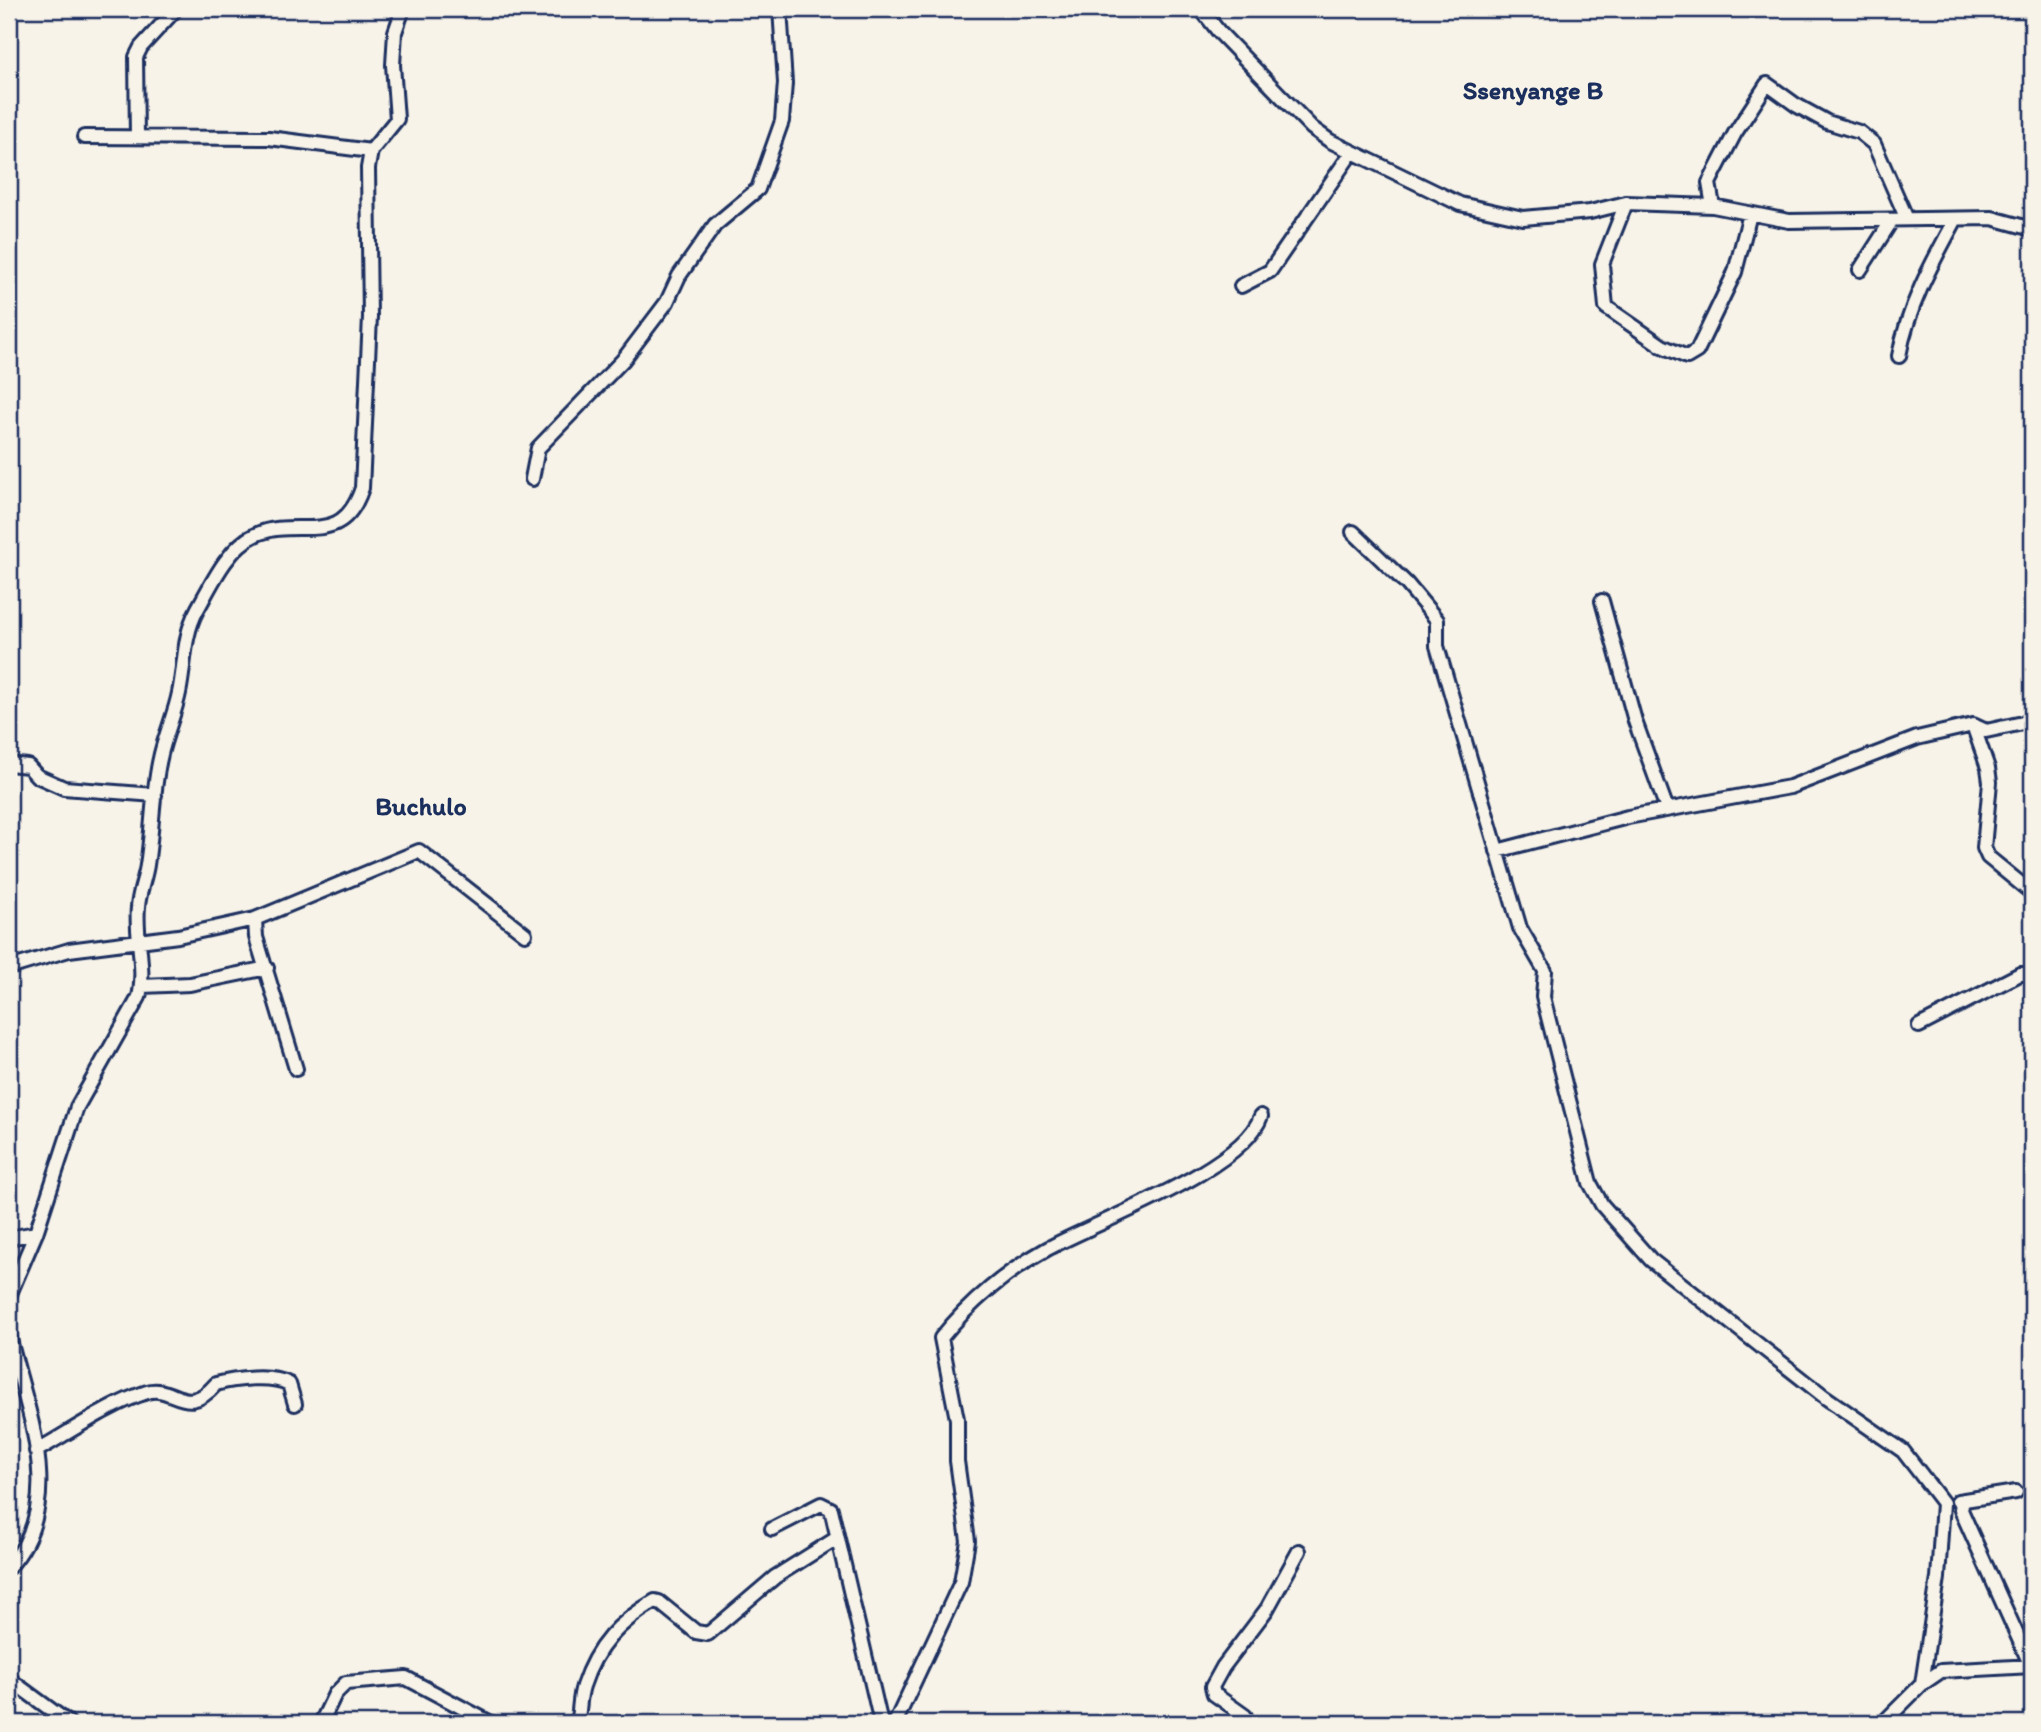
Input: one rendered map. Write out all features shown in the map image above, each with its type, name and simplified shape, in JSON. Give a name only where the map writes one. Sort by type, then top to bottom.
[{"type":"street","points":[[137,137],[136,57],[141,47],[176,9]]},
{"type":"street","points":[[9,1296],[36,1233],[76,1107],[139,997],[142,986],[137,940],[138,904],[147,865],[161,755],[180,691],[187,636],[196,612],[236,548],[253,536],[267,531],[322,529],[336,524],[349,514],[359,496],[370,317],[368,168],[371,151],[397,119],[393,65],[395,32],[403,9]]},
{"type":"street","points":[[531,479],[538,448],[623,360],[667,302],[679,276],[715,225],[758,189],[782,121],[785,83],[780,9]]},
{"type":"street","points":[[1201,9],[1219,32],[1312,128],[1352,152],[1460,204],[1495,214],[1523,218],[1590,212],[1626,203],[1713,206],[1789,221],[1892,220],[1906,217],[1992,218],[2032,229]]},
{"type":"street","points":[[1713,206],[1709,183],[1735,133],[1767,83],[1796,105],[1827,122],[1859,132],[1874,144],[1880,154],[1886,177],[1906,217]]},
{"type":"street","points":[[84,137],[269,138],[371,151]]},
{"type":"street","points":[[1241,286],[1270,271],[1352,152]]},
{"type":"street","points":[[1626,203],[1602,264],[1606,307],[1662,346],[1687,357],[1700,345],[1735,272],[1750,214]]},
{"type":"street","points":[[1899,356],[1904,325],[1911,308],[1956,219]]},
{"type":"street","points":[[1860,270],[1892,220]]},
{"type":"street","points":[[1353,532],[1408,584],[1437,620],[1437,646],[1520,928],[1545,971],[1543,997],[1590,1183],[1602,1205],[1651,1260],[1825,1397],[1903,1451],[1944,1503],[1938,1578],[1922,1684]]},
{"type":"street","points":[[1602,601],[1635,721],[1667,809]]},
{"type":"street","points":[[1497,850],[1667,809],[1790,786],[1917,738],[1973,725],[1986,731],[2032,721]]},
{"type":"street","points":[[1973,725],[1990,782],[1984,848],[1988,857],[2032,893]]},
{"type":"street","points":[[9,764],[28,766],[37,776],[64,788],[155,795]]},
{"type":"street","points":[[9,968],[69,950],[178,936],[255,919],[419,851],[525,934]]},
{"type":"street","points":[[255,919],[256,937],[296,1069]]},
{"type":"street","points":[[142,986],[190,984],[267,968]]},
{"type":"street","points":[[1919,1026],[2020,974],[2032,974]]},
{"type":"street","points":[[895,1723],[961,1582],[968,1541],[957,1461],[957,1419],[941,1338],[965,1309],[1045,1250],[1187,1181],[1235,1148],[1256,1129],[1261,1116]]},
{"type":"street","points":[[9,1238],[36,1233]]},
{"type":"street","points":[[9,1335],[41,1479],[34,1531],[9,1567]]},
{"type":"street","points":[[36,1451],[149,1392],[192,1400],[209,1393],[216,1384],[228,1380],[277,1377],[289,1384],[295,1404]]},
{"type":"street","points":[[1944,1503],[2017,1492]]},
{"type":"street","points":[[1883,1723],[1922,1684],[1941,1671],[2032,1666],[1961,1510],[1963,1500]]},
{"type":"street","points":[[772,1529],[821,1504],[831,1509],[881,1723]]},
{"type":"street","points":[[577,1723],[583,1685],[600,1647],[612,1630],[655,1601],[696,1632],[708,1634],[775,1577],[837,1538]]},
{"type":"street","points":[[1247,1723],[1245,1716],[1214,1694],[1212,1687],[1223,1667],[1267,1609],[1299,1551]]},
{"type":"street","points":[[321,1723],[335,1695],[346,1683],[406,1678],[491,1723]]},
{"type":"street","points":[[9,1679],[69,1723]]},
{"type":"district","name":"Ssenyange B","points":[[1533,90]]},
{"type":"district","name":"Buchulo","points":[[421,806]]}]
